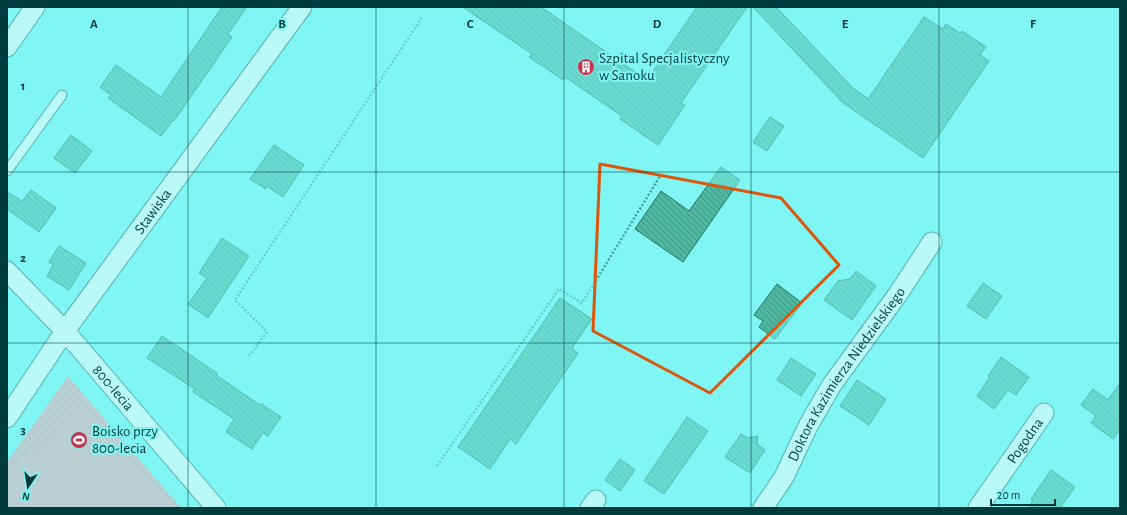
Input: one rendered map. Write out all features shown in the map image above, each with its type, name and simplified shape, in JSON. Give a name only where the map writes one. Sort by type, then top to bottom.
[{"type":"street","points":[[7,47],[35,7]]},
{"type":"street","name":"Stawiska","points":[[7,418],[65,331],[302,7]]},
{"type":"street","name":"Doktora Kazimierza Niedzielskiego","points":[[763,508],[784,477],[808,426],[831,386],[898,294],[932,242]]},
{"type":"street","name":"800-lecia","points":[[7,272],[65,331],[216,508]]},
{"type":"street","name":"Pogodna","points":[[978,508],[1044,413]]},
{"type":"lane","points":[[7,171],[62,95]]},
{"type":"path","points":[[249,356],[267,332],[235,300],[423,16]]},
{"type":"path","points":[[437,466],[559,288],[582,303],[662,173]]},
{"type":"highlighted area","points":[[600,164],[781,198],[839,265],[710,393],[593,331]]},
{"type":"shaded area","name":"Boisko przy 800-lecia","points":[[68,376],[181,508],[7,508],[7,462]]},
{"type":"shaded area","name":"Boisko przy 800-lecia","points":[[83,406],[174,508],[16,508],[7,498],[7,474]]},
{"type":"building","points":[[222,7],[247,7],[228,34],[232,37],[174,121],[173,120],[161,136],[108,98],[111,95],[100,87],[116,65],[161,97]]},
{"type":"building","name":"Szpital Specjalistyczny w Sanoku","points":[[463,7],[541,7],[647,80],[697,7],[747,7],[681,103],[685,105],[658,145],[620,119],[622,116],[565,77],[563,80],[529,57],[532,54]]},
{"type":"building","points":[[753,7],[776,7],[853,88],[868,99],[924,17],[943,29],[946,24],[960,33],[962,31],[986,47],[980,55],[989,61],[923,158],[842,102]]},
{"type":"building","points":[[770,117],[784,126],[767,151],[753,142]]},
{"type":"building","points":[[71,135],[92,151],[75,173],[54,158]]},
{"type":"building","points":[[274,145],[304,165],[283,197],[267,186],[266,189],[250,179]]},
{"type":"building","points":[[721,167],[740,180],[683,262],[635,229],[661,191],[689,211]]},
{"type":"building","points":[[31,190],[56,208],[39,232],[7,209],[7,192],[22,201]]},
{"type":"building","points":[[222,238],[249,256],[208,318],[188,304],[207,278],[199,273]]},
{"type":"building","points":[[59,246],[86,263],[69,290],[47,276],[53,265],[49,262]]},
{"type":"building","points":[[856,271],[876,286],[852,320],[824,300],[838,281],[850,279]]},
{"type":"building","points":[[983,283],[1002,296],[986,319],[967,306]]},
{"type":"building","points":[[777,284],[802,303],[775,339],[759,327],[763,321],[754,315]]},
{"type":"building","points":[[560,298],[592,319],[572,348],[578,353],[516,444],[510,439],[490,469],[458,447]]},
{"type":"building","points":[[162,336],[217,373],[216,375],[260,405],[261,404],[281,417],[268,436],[263,433],[252,449],[226,432],[234,419],[193,392],[195,389],[147,358]]},
{"type":"building","points":[[1001,357],[1029,377],[1016,395],[1008,390],[994,409],[977,396]]},
{"type":"building","points":[[791,358],[816,374],[801,396],[777,380]]},
{"type":"building","points":[[857,380],[886,399],[869,425],[840,406]]},
{"type":"building","points":[[1120,383],[1120,430],[1113,439],[1091,423],[1096,416],[1081,405],[1093,389],[1108,400]]},
{"type":"building","points":[[687,417],[708,431],[664,494],[644,481]]},
{"type":"building","points":[[741,434],[748,438],[758,436],[757,444],[765,450],[750,473],[725,457]]},
{"type":"building","points":[[620,459],[635,470],[620,491],[605,480]]},
{"type":"building","points":[[1051,470],[1075,487],[1060,508],[1028,508],[1033,500],[1031,499]]},
{"type":"place","name":"Szpital Specjalistyczny w Sanoku","points":[[586,67]]},
{"type":"place","name":"Boisko przy 800-lecia","points":[[79,440]]}]
